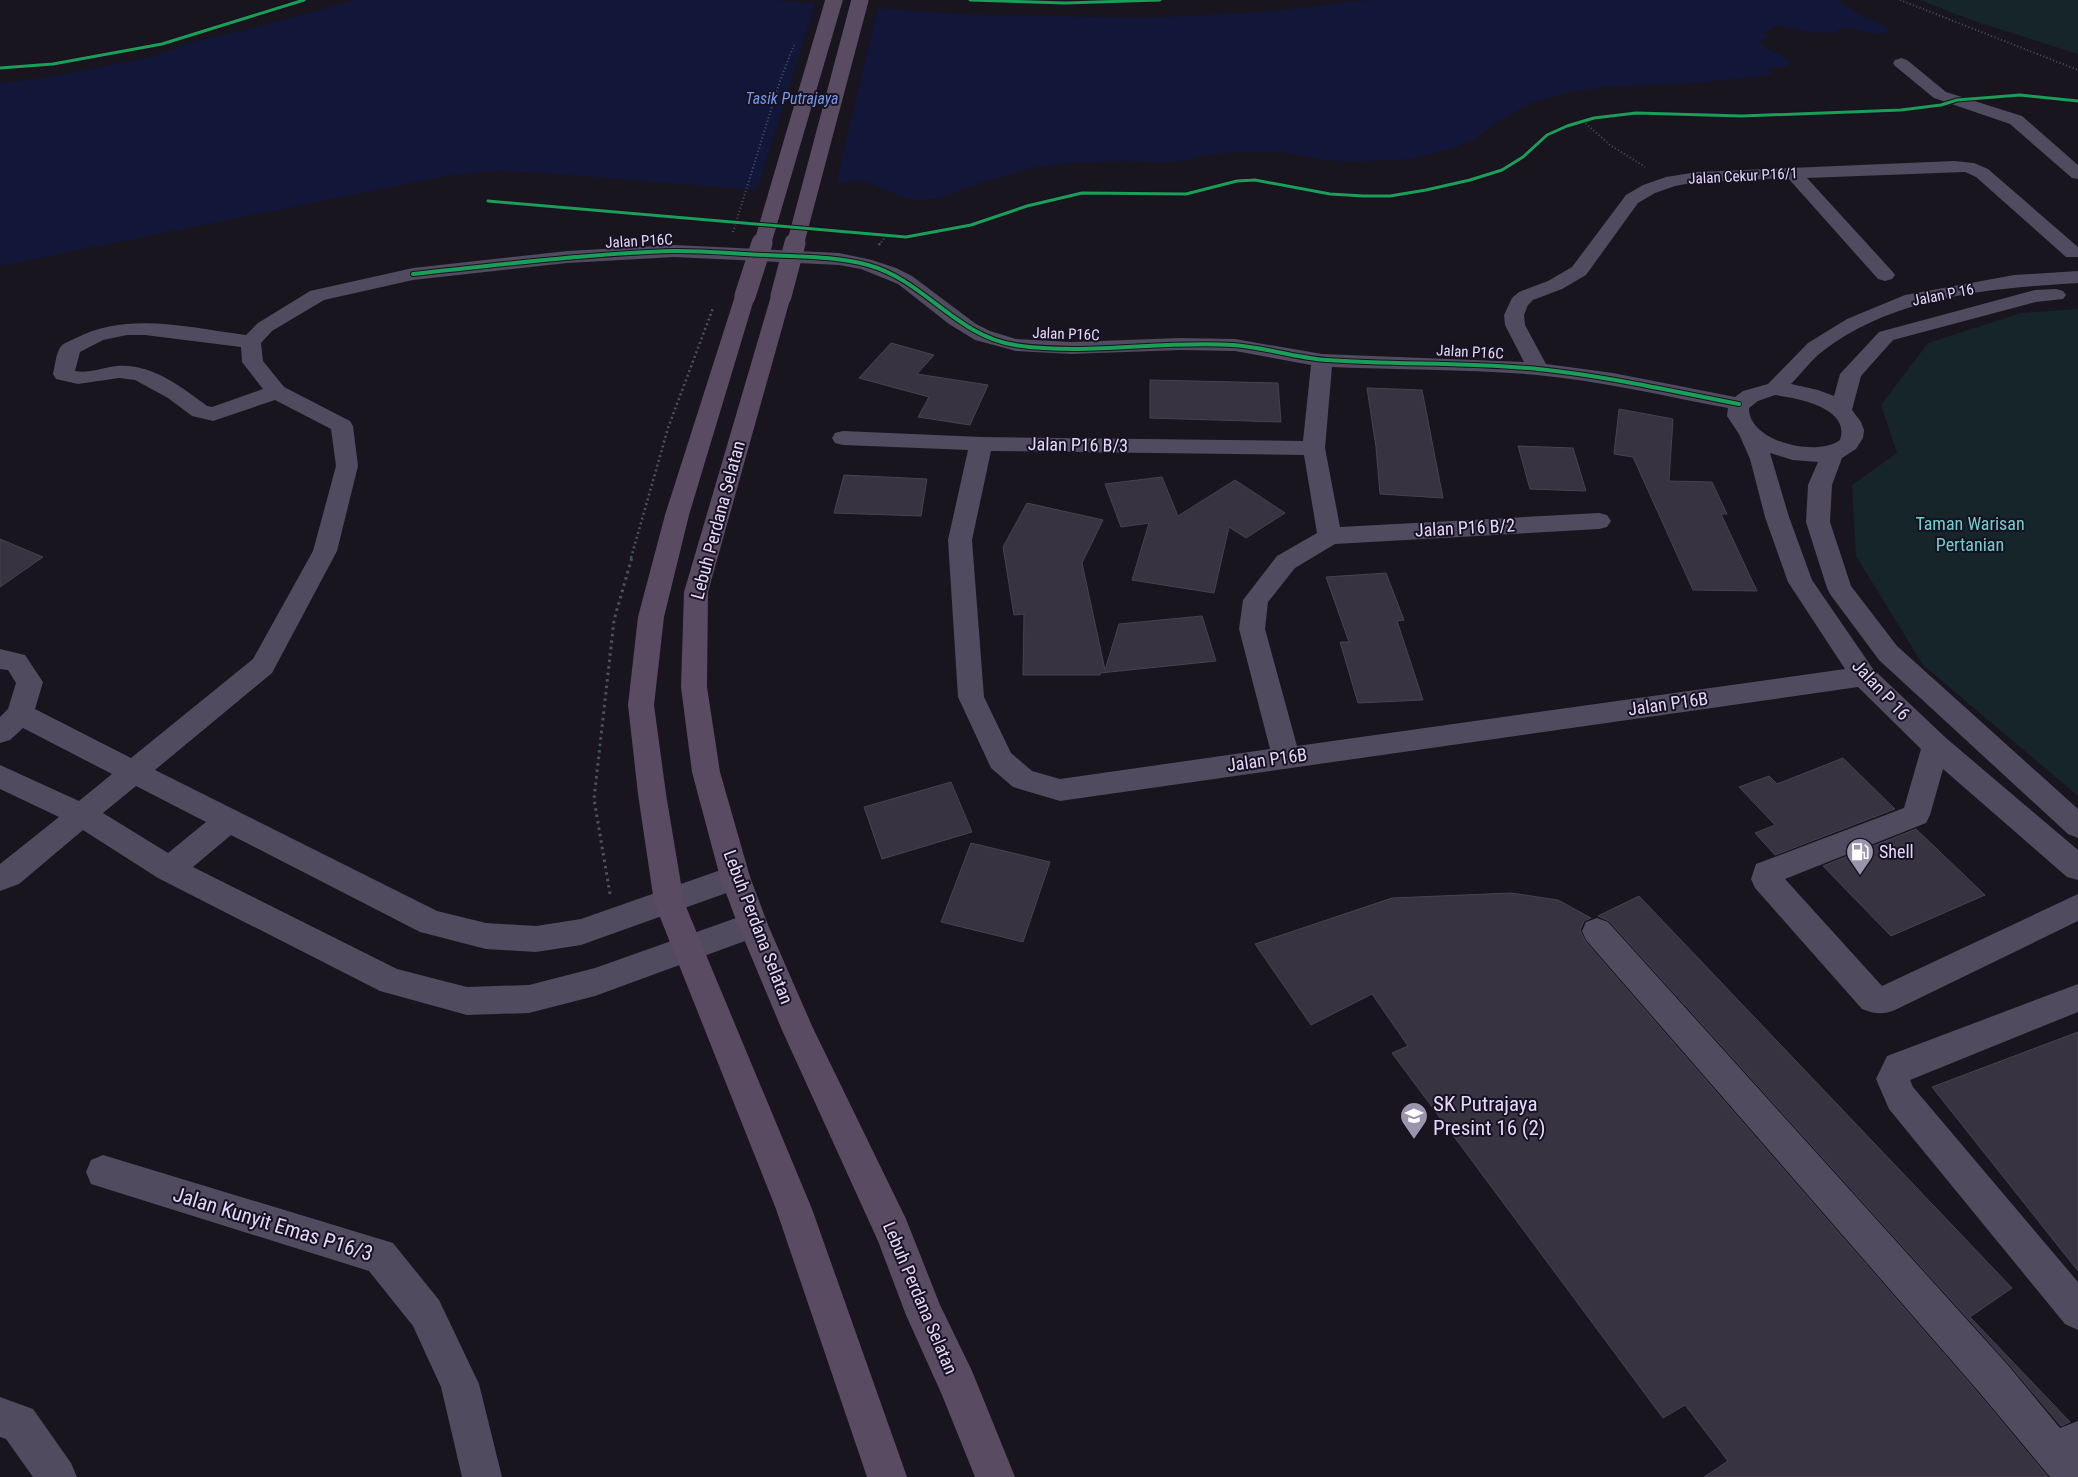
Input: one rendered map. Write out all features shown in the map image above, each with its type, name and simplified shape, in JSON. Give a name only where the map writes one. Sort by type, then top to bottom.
[{"type":"main road","points":[[834,0],[802,102],[773,212],[677,515],[650,617],[641,704],[652,794],[669,902],[794,1209],[887,1477]]},
{"type":"main road","name":"Lebuh Perdana Selatan","points":[[860,0],[835,101],[781,296],[696,592],[694,687],[706,772],[735,877],[753,925],[873,1194],[893,1232],[925,1314],[958,1385],[995,1477]]},
{"type":"street","points":[[1901,63],[1940,95],[2016,120],[2078,174]]},
{"type":"street","name":"Jalan Cekur P16/1","points":[[1538,369],[1515,325],[1514,315],[1519,302],[1526,296],[1555,285],[1579,270],[1632,199],[1649,189],[1672,181],[1698,177],[1954,166],[1968,167],[1982,173],[2073,254]]},
{"type":"street","points":[[1793,173],[1886,275]]},
{"type":"street","name":"Jalan P16C","points":[[250,342],[265,327],[317,295],[413,274],[567,257],[674,252],[839,259],[860,262],[906,281],[966,328],[999,342],[1016,345],[1096,349],[1165,344],[1236,346],[1322,360],[1429,362],[1538,369],[1618,381],[1739,404]]},
{"type":"street","name":"Jalan P 16","points":[[1775,389],[1815,347],[1854,323],[1912,299],[2014,281],[2078,277]]},
{"type":"street","name":"Jalan P 16","points":[[1841,411],[1851,374],[1886,336],[2035,296],[2078,295]]},
{"type":"street","points":[[0,879],[8,875],[264,666],[325,551],[347,466],[342,426],[276,392],[253,362],[250,342],[146,329],[127,329],[97,336],[70,349],[64,374],[78,378],[119,372],[140,374],[176,393],[200,411],[214,414],[276,392]]},
{"type":"street","points":[[1286,757],[1252,629],[1256,600],[1286,562],[1330,536],[1314,448],[1322,360]]},
{"type":"street","points":[[1739,404],[1747,396],[1759,391],[1775,389],[1793,390],[1828,402],[1841,411],[1850,422],[1854,432],[1852,441],[1845,449],[1832,454],[1806,455],[1778,449],[1749,432]]},
{"type":"street","name":"Jalan P 16","points":[[1739,404],[1738,412],[1741,422],[1749,432],[1761,459],[1777,516],[1800,582],[1864,676],[1936,746],[2078,868]]},
{"type":"street","name":"Jalan P16 B/3","points":[[843,438],[981,444],[1314,448]]},
{"type":"street","name":"Jalan P16B","points":[[981,444],[960,540],[971,697],[1001,760],[1023,779],[1060,790],[1864,676]]},
{"type":"street","name":"Jalan P 16","points":[[1832,454],[1820,485],[1818,522],[1839,588],[1888,653],[2078,826]]},
{"type":"street","name":"Jalan P16 B/2","points":[[1330,536],[1599,521]]},
{"type":"street","points":[[0,659],[16,662],[30,682],[20,714],[0,733]]},
{"type":"street","points":[[20,714],[228,821],[431,922],[486,936],[536,939],[581,932],[735,877]]},
{"type":"street","points":[[1936,746],[1916,815],[1766,873],[1766,879],[1873,999],[1884,1000],[2078,907]]},
{"type":"street","points":[[0,776],[82,815],[169,868],[391,981],[467,1001],[528,999],[595,982],[753,925]]},
{"type":"street","points":[[169,868],[228,821]]},
{"type":"street","points":[[1597,931],[1993,1378],[2069,1456]]},
{"type":"street","points":[[2078,998],[1899,1067],[1893,1079],[1901,1098],[2078,1311]]},
{"type":"street","name":"Jalan Kunyit Emas P16/3","points":[[103,1172],[380,1256],[426,1314],[460,1384],[482,1477]]},
{"type":"street","points":[[0,1417],[19,1423],[57,1477]]},
{"type":"path","points":[[1900,0],[2078,70]]},
{"type":"path","points":[[1575,123],[1586,120],[1610,145],[1639,164],[1672,181]]},
{"type":"path","points":[[727,221],[742,222]]},
{"type":"path","points":[[877,235],[893,236]]},
{"type":"green space","points":[[1920,0],[2078,0],[2078,54],[1971,20]]},
{"type":"green space","name":"Taman Warisan Pertanian","points":[[2078,309],[2078,796],[1923,665],[1856,556],[1852,485],[1897,453],[1881,405],[1928,343],[2021,313]]},
{"type":"water","name":"Tasik Putrajaya","points":[[356,0],[770,0],[952,14],[1144,18],[1263,12],[1369,0],[1837,0],[1857,13],[1890,29],[1881,34],[1846,28],[1826,33],[1776,25],[1765,33],[1769,37],[1758,41],[1772,52],[1780,54],[1790,63],[1786,67],[1767,68],[1773,75],[1695,83],[1600,87],[1558,95],[1527,105],[1498,121],[1474,140],[1450,149],[1411,159],[1352,162],[1325,160],[1282,152],[1236,152],[1206,155],[1167,163],[1124,161],[1066,163],[1036,167],[984,182],[936,199],[912,200],[863,181],[845,182],[801,195],[543,173],[497,171],[452,175],[0,266],[0,84],[67,74],[148,58],[199,40],[243,31]]},
{"type":"pier","points":[[816,1],[878,7],[835,188],[801,198],[756,193]]},
{"type":"building","points":[[891,343],[934,355],[917,374],[988,385],[970,425],[918,417],[929,397],[859,378]]},
{"type":"building","points":[[1150,380],[1278,383],[1281,422],[1150,418]]},
{"type":"building","points":[[1367,388],[1422,390],[1443,498],[1380,494],[1376,447]]},
{"type":"building","points":[[1619,409],[1673,419],[1669,481],[1712,482],[1727,514],[1721,514],[1757,591],[1693,590],[1633,457],[1614,454]]},
{"type":"building","points":[[1518,446],[1573,448],[1586,491],[1530,489]]},
{"type":"building","points":[[844,475],[927,479],[921,516],[834,513]]},
{"type":"building","points":[[1162,477],[1178,516],[1235,480],[1285,513],[1246,538],[1229,527],[1214,593],[1132,580],[1149,523],[1121,527],[1105,484]]},
{"type":"building","points":[[1027,503],[1103,520],[1082,563],[1105,670],[1119,624],[1202,616],[1216,661],[1100,673],[1100,675],[1023,675],[1024,614],[1014,615],[1003,547]]},
{"type":"building","points":[[0,539],[43,557],[0,587]]},
{"type":"building","points":[[1386,573],[1404,620],[1397,621],[1423,700],[1358,703],[1340,642],[1349,642],[1326,577]]},
{"type":"building","points":[[1843,758],[1895,809],[1775,855],[1755,833],[1775,825],[1739,787],[1769,776],[1777,784]]},
{"type":"building","points":[[951,782],[972,832],[882,859],[864,807]]},
{"type":"building","points":[[1916,829],[1985,895],[1891,936],[1823,866]]},
{"type":"building","points":[[971,843],[1050,862],[1023,942],[941,922]]},
{"type":"building","points":[[1511,893],[1558,900],[1591,918],[1584,921],[1580,930],[1585,941],[1978,1393],[2048,1477],[1704,1477],[1728,1461],[1685,1405],[1663,1418],[1392,1053],[1408,1046],[1372,994],[1311,1025],[1255,944],[1392,898]]},
{"type":"building","points":[[1639,896],[2012,1288],[1970,1317],[2070,1422],[2061,1426],[2008,1363],[1609,921],[1598,916]]},
{"type":"building","points":[[2078,1032],[2078,1271],[1932,1087]]},
{"type":"cycle path","points":[[0,68],[53,64],[162,44],[304,0]]},
{"type":"cycle path","points":[[970,0],[1065,3],[1160,0]]},
{"type":"cycle path","points":[[488,201],[906,237],[971,225],[1027,206],[1082,193],[1186,194],[1237,181],[1255,180],[1330,194],[1364,196],[1390,196],[1426,190],[1470,180],[1502,170],[1523,157],[1547,135],[1567,126],[1594,118],[1636,113],[1742,116],[1901,110],[1941,105],[1957,100],[2020,95],[2078,101]]},
{"type":"cycle path","points":[[413,274],[567,257],[674,251],[839,259],[873,266],[889,272],[905,280],[969,328],[998,342],[1016,345],[1071,348],[1180,344],[1235,345],[1322,360],[1520,368],[1613,379],[1739,404]]},
{"type":"place","name":"Shell","points":[[1860,876]]},
{"type":"place","name":"SK Putrajaya Presint 16 (2)","points":[[1414,1140]]}]
